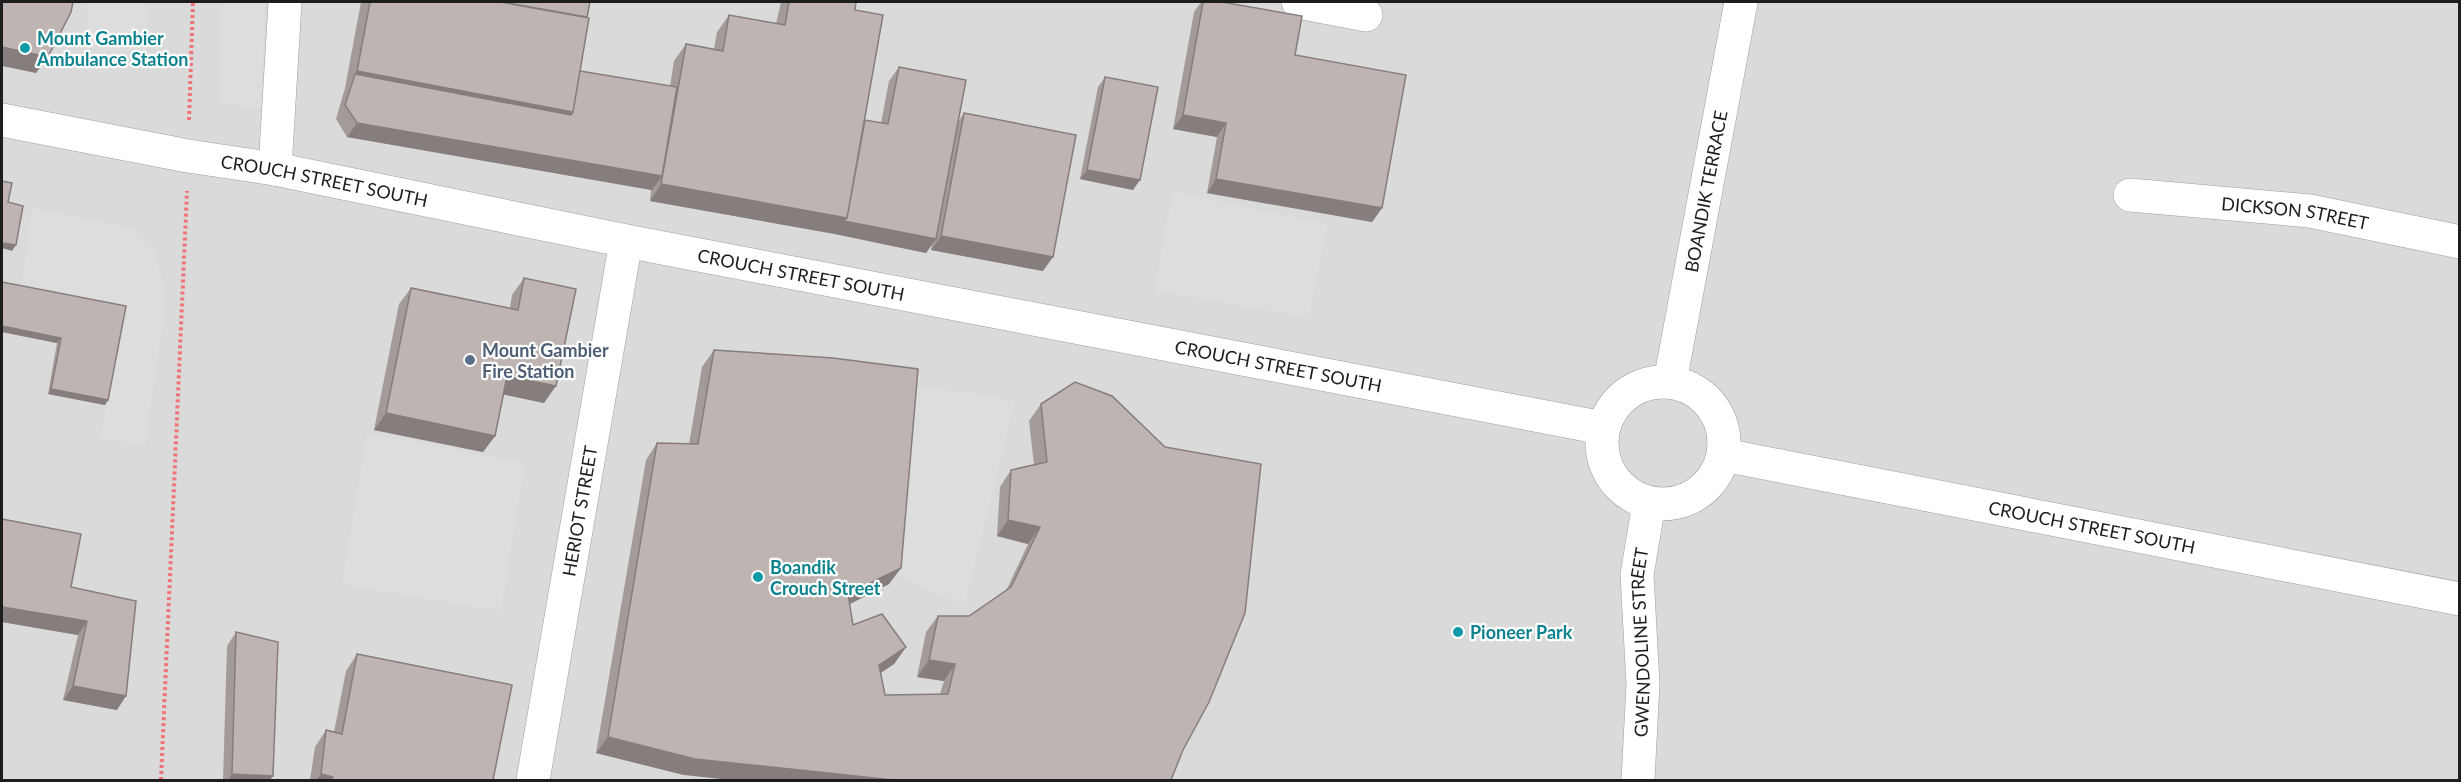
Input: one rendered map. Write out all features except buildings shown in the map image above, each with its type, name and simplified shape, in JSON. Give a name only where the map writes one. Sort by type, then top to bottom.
[{"type":"street","points":[[274,169],[285,2]]},
{"type":"street","points":[[1298,2],[1366,15]]},
{"type":"street","name":"BOANDIK TERRACE","points":[[1670,382],[1741,2]]},
{"type":"street","name":"CROUCH STREET SOUTH","points":[[2,120],[188,156],[274,169],[626,241],[1603,428]]},
{"type":"street","name":"DICKSON STREET","points":[[2130,195],[2310,211],[2460,242]]},
{"type":"street","name":"HERIOT STREET","points":[[534,780],[626,241]]},
{"type":"street","points":[[1651,381],[1670,382],[1698,391],[1713,409],[1725,431],[1724,455],[1715,478],[1697,494],[1675,504],[1649,503],[1628,494],[1613,477],[1602,455],[1603,428],[1612,408],[1630,392],[1651,381]]},
{"type":"street","name":"CROUCH STREET SOUTH","points":[[1724,455],[2460,600]]},
{"type":"street","name":"GWENDOLINE STREET","points":[[1638,780],[1643,684],[1637,575],[1649,503]]},
{"type":"path","points":[[161,780],[193,2]]},
{"type":"shaded area","points":[[2,2],[2459,2],[2459,780],[2,780]]},
{"type":"shaded area","points":[[88,2],[148,2],[146,54],[88,48]]},
{"type":"shaded area","points":[[222,2],[265,2],[262,108],[219,102]]},
{"type":"shaded area","points":[[1172,192],[1327,224],[1309,317],[1155,291]]},
{"type":"shaded area","points":[[32,208],[134,228],[156,250],[166,303],[145,446],[100,437],[129,306],[22,284]]},
{"type":"shaded area","points":[[913,385],[1015,400],[964,606],[890,570]]},
{"type":"shaded area","points":[[367,433],[525,463],[501,611],[342,584]]},
{"type":"place","name":"Mount Gambier Ambulance Station","points":[[25,48]]},
{"type":"place","name":"Mount Gambier Fire Station","points":[[470,360]]},
{"type":"place","name":"Boandik Crouch Street","points":[[758,577]]},
{"type":"place","name":"Pioneer Park","points":[[1458,632]]}]
